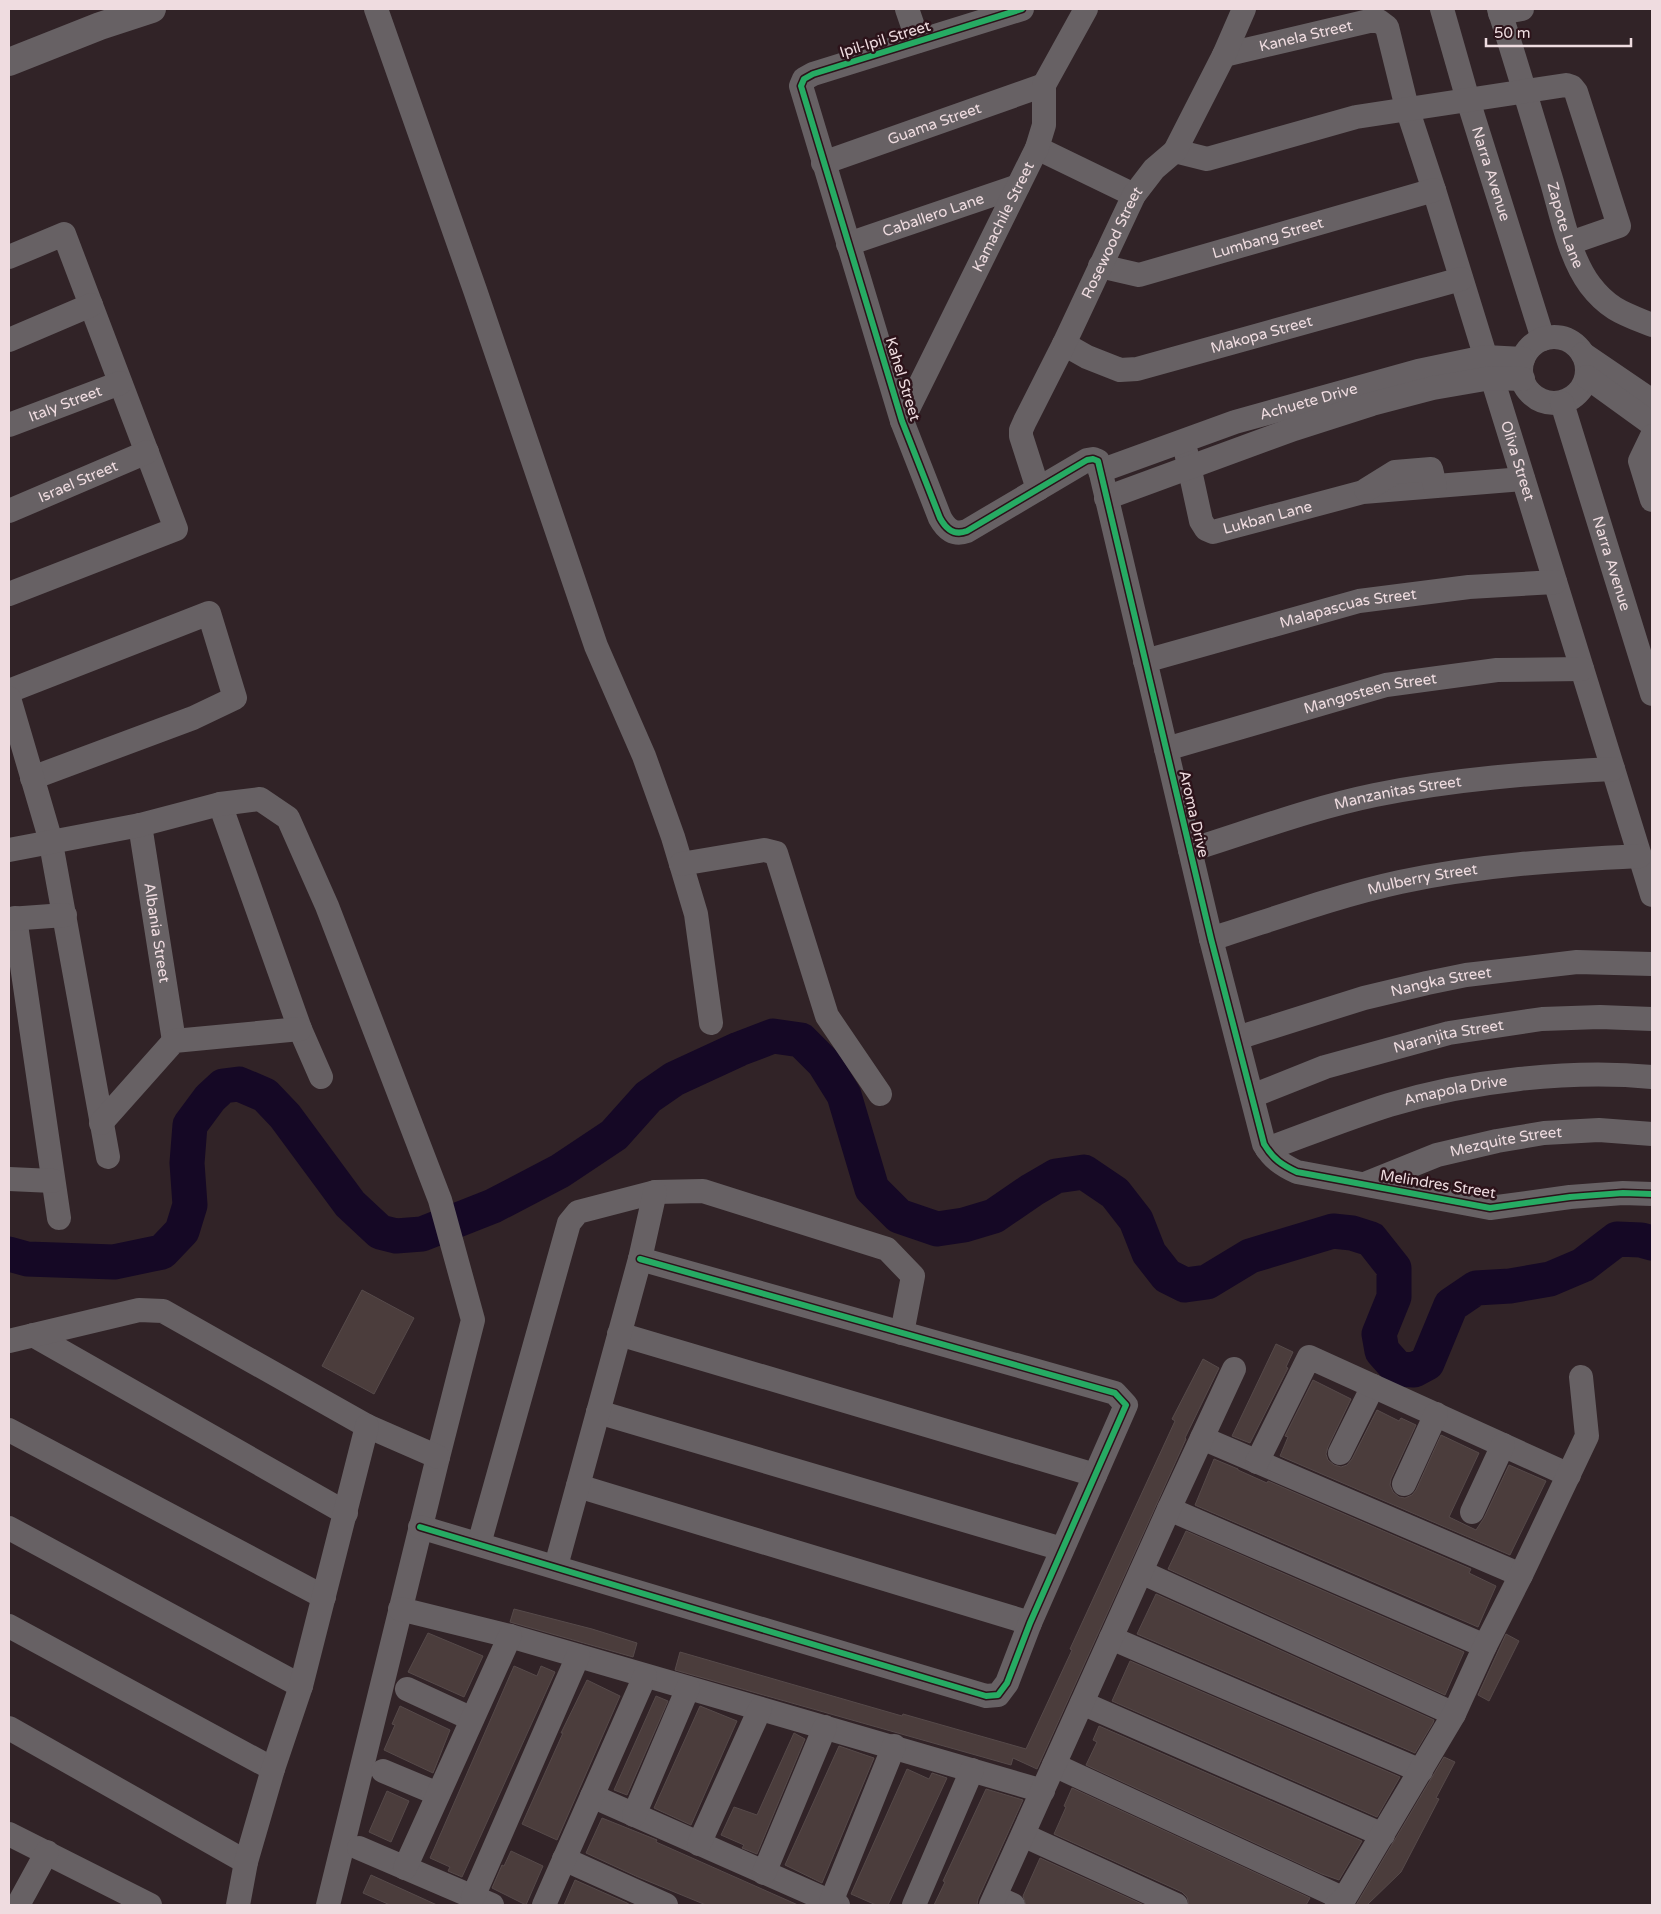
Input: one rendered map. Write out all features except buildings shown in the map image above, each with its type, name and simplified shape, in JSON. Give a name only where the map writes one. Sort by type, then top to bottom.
[{"type":"street","points":[[9,62],[100,26],[152,9]]},
{"type":"street","points":[[376,9],[475,290],[596,646],[644,756],[681,864],[696,914],[711,1023]]},
{"type":"street","points":[[907,9],[918,41]]},
{"type":"street","name":"Ipil-Ipil Street","points":[[812,74],[918,41],[998,12],[1022,9]]},
{"type":"street","name":"Kamachile Street","points":[[902,421],[1037,148],[1044,125],[1044,85],[1086,9]]},
{"type":"street","name":"Rosewood Street","points":[[1038,489],[1023,443],[1021,430],[1134,195],[1154,169],[1175,151],[1224,55],[1244,9]]},
{"type":"street","name":"Narra Avenue","points":[[1442,9],[1468,100],[1543,339]]},
{"type":"street","name":"Zapote Lane","points":[[1507,10],[1525,91],[1570,243],[1581,272],[1603,300],[1614,310],[1652,325]]},
{"type":"street","name":"Kanela Street","points":[[1224,55],[1369,21],[1378,21],[1387,27]]},
{"type":"street","name":"Oliva Street","points":[[1387,27],[1407,108],[1652,894]]},
{"type":"street","name":"Kahel Street","points":[[812,74],[804,79],[801,86],[823,163],[902,421],[940,518],[946,528],[962,533],[967,531],[1087,460],[1093,459],[1099,466]]},
{"type":"street","name":"Guama Street","points":[[823,163],[1044,85]]},
{"type":"street","points":[[1175,151],[1207,159],[1356,117],[1566,85],[1576,92],[1619,226],[1570,243]]},
{"type":"street","points":[[1037,148],[1134,195]]},
{"type":"street","name":"Caballero Lane","points":[[848,244],[1018,186]]},
{"type":"street","name":"Lumbang Street","points":[[1100,266],[1139,275],[1434,190]]},
{"type":"street","points":[[9,257],[64,234],[176,529],[9,594]]},
{"type":"street","name":"Makopa Street","points":[[1064,344],[1087,357],[1120,370],[1136,369],[1461,279]]},
{"type":"street","points":[[9,340],[91,305]]},
{"type":"street","points":[[1583,354],[1587,366],[1587,377],[1585,384],[1578,394],[1562,403],[1540,399],[1530,392],[1523,369],[1532,345],[1543,339],[1557,338],[1565,340],[1578,348],[1583,354],[1652,401]]},
{"type":"street","name":"Achuete Drive","points":[[1099,466],[1235,422],[1409,374],[1488,368],[1523,369]]},
{"type":"street","name":"Achuete Drive","points":[[1106,498],[1294,429],[1372,404],[1433,388],[1488,368]]},
{"type":"street","points":[[1587,377],[1652,424]]},
{"type":"street","name":"Italy Street","points":[[9,425],[120,383]]},
{"type":"street","name":"Narra Avenue","points":[[1562,403],[1652,694]]},
{"type":"street","points":[[1652,436],[1640,461],[1652,500]]},
{"type":"street","points":[[1184,440],[1189,468]]},
{"type":"street","name":"Israel Street","points":[[9,511],[147,452]]},
{"type":"street","name":"Aroma Drive","points":[[1099,466],[1211,939],[1252,1096],[1275,1157]]},
{"type":"street","name":"Lukban Lane","points":[[1189,468],[1201,521],[1206,529],[1213,532],[1363,492],[1522,479]]},
{"type":"street","name":"Malapascuas Street","points":[[1145,661],[1358,602],[1469,587],[1555,582]]},
{"type":"street","points":[[9,691],[209,613],[235,698],[193,718],[32,778]]},
{"type":"street","name":"Mangosteen Street","points":[[1166,749],[1386,685],[1497,670],[1582,669]]},
{"type":"street","points":[[9,698],[51,843],[108,1157]]},
{"type":"street","name":"Manzanitas Street","points":[[1190,850],[1311,812],[1374,795],[1523,774],[1613,769]]},
{"type":"street","points":[[9,850],[140,825],[220,804],[260,800],[288,818],[327,906],[440,1200],[473,1320],[420,1527],[328,1905]]},
{"type":"street","points":[[220,804],[300,1029],[321,1076]]},
{"type":"street","name":"Albania Street","points":[[140,825],[174,1040]]},
{"type":"street","points":[[681,864],[764,850],[776,853],[827,1016],[880,1094]]},
{"type":"street","name":"Mulberry Street","points":[[1211,939],[1336,899],[1399,882],[1549,861],[1640,856]]},
{"type":"street","points":[[59,1218],[12,918],[65,915]]},
{"type":"street","name":"Nangka Street","points":[[1237,1038],[1364,998],[1458,977],[1577,962],[1652,964]]},
{"type":"street","name":"Naranjita Street","points":[[1252,1096],[1325,1067],[1449,1033],[1542,1019],[1600,1017],[1652,1019]]},
{"type":"street","points":[[102,1123],[174,1040],[300,1029]]},
{"type":"street","name":"Amapola Drive","points":[[1275,1157],[1389,1105],[1451,1089],[1548,1078],[1621,1074],[1652,1077]]},
{"type":"street","name":"Mezquite Street","points":[[1365,1184],[1437,1155],[1497,1141],[1544,1133],[1599,1130],[1652,1134]]},
{"type":"street","name":"Melindres Street","points":[[1275,1157],[1297,1172],[1490,1208],[1570,1197],[1623,1193],[1652,1194]]},
{"type":"street","points":[[9,1179],[53,1181]]},
{"type":"street","points":[[479,1544],[569,1223],[578,1212],[655,1192],[703,1191],[886,1249],[913,1276],[902,1333]]},
{"type":"street","points":[[556,1566],[640,1259],[655,1192]]},
{"type":"street","points":[[420,1527],[556,1566],[986,1696],[998,1695],[1007,1683],[1030,1623],[1126,1405],[1115,1393],[640,1259]]},
{"type":"street","points":[[9,1341],[139,1310],[163,1311],[367,1426],[438,1456]]},
{"type":"street","points":[[619,1334],[1095,1475]]},
{"type":"street","points":[[33,1335],[346,1513]]},
{"type":"street","points":[[1257,1462],[1310,1357],[1569,1475]]},
{"type":"street","points":[[1000,1902],[1023,1834],[1234,1369]]},
{"type":"street","points":[[1054,1765],[1341,1902],[1454,1714],[1484,1646],[1521,1575],[1587,1436],[1581,1377]]},
{"type":"street","points":[[1340,1454],[1373,1386]]},
{"type":"street","points":[[598,1412],[1062,1549]]},
{"type":"street","points":[[1404,1484],[1436,1414]]},
{"type":"street","points":[[238,1905],[246,1862],[273,1769],[301,1686],[367,1426]]},
{"type":"street","points":[[9,1430],[324,1597]]},
{"type":"street","points":[[1202,1438],[1521,1575]]},
{"type":"street","points":[[1472,1512],[1503,1445]]},
{"type":"street","points":[[578,1486],[1030,1623]]},
{"type":"street","points":[[1169,1510],[1484,1646]]},
{"type":"street","points":[[9,1528],[301,1686]]},
{"type":"street","points":[[1141,1572],[1454,1714]]},
{"type":"street","points":[[400,1609],[510,1636],[894,1746],[1043,1791]]},
{"type":"street","points":[[9,1626],[273,1769]]},
{"type":"street","points":[[404,1868],[510,1636]]},
{"type":"street","points":[[1111,1638],[1421,1771]]},
{"type":"street","points":[[359,1848],[482,1901],[578,1656]]},
{"type":"street","points":[[544,1905],[645,1676]]},
{"type":"street","points":[[634,1815],[688,1688]]},
{"type":"street","points":[[407,1689],[472,1719]]},
{"type":"street","points":[[1082,1703],[1383,1835]]},
{"type":"street","points":[[699,1844],[760,1709]]},
{"type":"street","points":[[764,1873],[825,1727]]},
{"type":"street","points":[[9,1728],[246,1862]]},
{"type":"street","points":[[592,1796],[834,1904],[894,1746]]},
{"type":"street","points":[[914,1905],[972,1770]]},
{"type":"street","points":[[383,1771],[438,1794]]},
{"type":"street","points":[[9,1834],[47,1852],[120,1898],[150,1905]]},
{"type":"street","points":[[1023,1834],[1176,1905]]},
{"type":"street","points":[[18,1905],[47,1852]]},
{"type":"street","points":[[564,1860],[666,1905]]},
{"type":"waterway","points":[[9,1254],[27,1259],[114,1262],[162,1252],[182,1231],[190,1205],[187,1163],[190,1125],[210,1098],[223,1086],[239,1084],[265,1095],[285,1116],[350,1204],[380,1232],[396,1236],[422,1234],[493,1206],[560,1171],[614,1135],[648,1097],[674,1079],[739,1049],[773,1036],[801,1040],[824,1063],[844,1095],[872,1189],[899,1216],[937,1229],[964,1225],[994,1216],[1056,1176],[1084,1172],[1115,1193],[1136,1220],[1149,1253],[1167,1276],[1185,1285],[1207,1282],[1250,1256],[1333,1231],[1352,1233],[1371,1239],[1394,1268],[1394,1297],[1379,1334],[1382,1351],[1398,1369],[1414,1370],[1427,1363],[1451,1305],[1476,1288],[1510,1286],[1550,1279],[1583,1265],[1617,1239],[1641,1240],[1652,1243]]},
{"type":"cycle path","points":[[1022,9],[813,74],[804,79],[801,86],[902,421],[940,518],[945,525],[954,532],[967,531],[1087,460],[1093,459],[1098,461],[1211,939],[1264,1144],[1278,1161],[1297,1172],[1490,1208],[1570,1197],[1623,1193],[1652,1194]]},
{"type":"cycle path","points":[[420,1527],[986,1696],[998,1695],[1007,1683],[1030,1623],[1126,1405],[1115,1393],[640,1259]]}]
